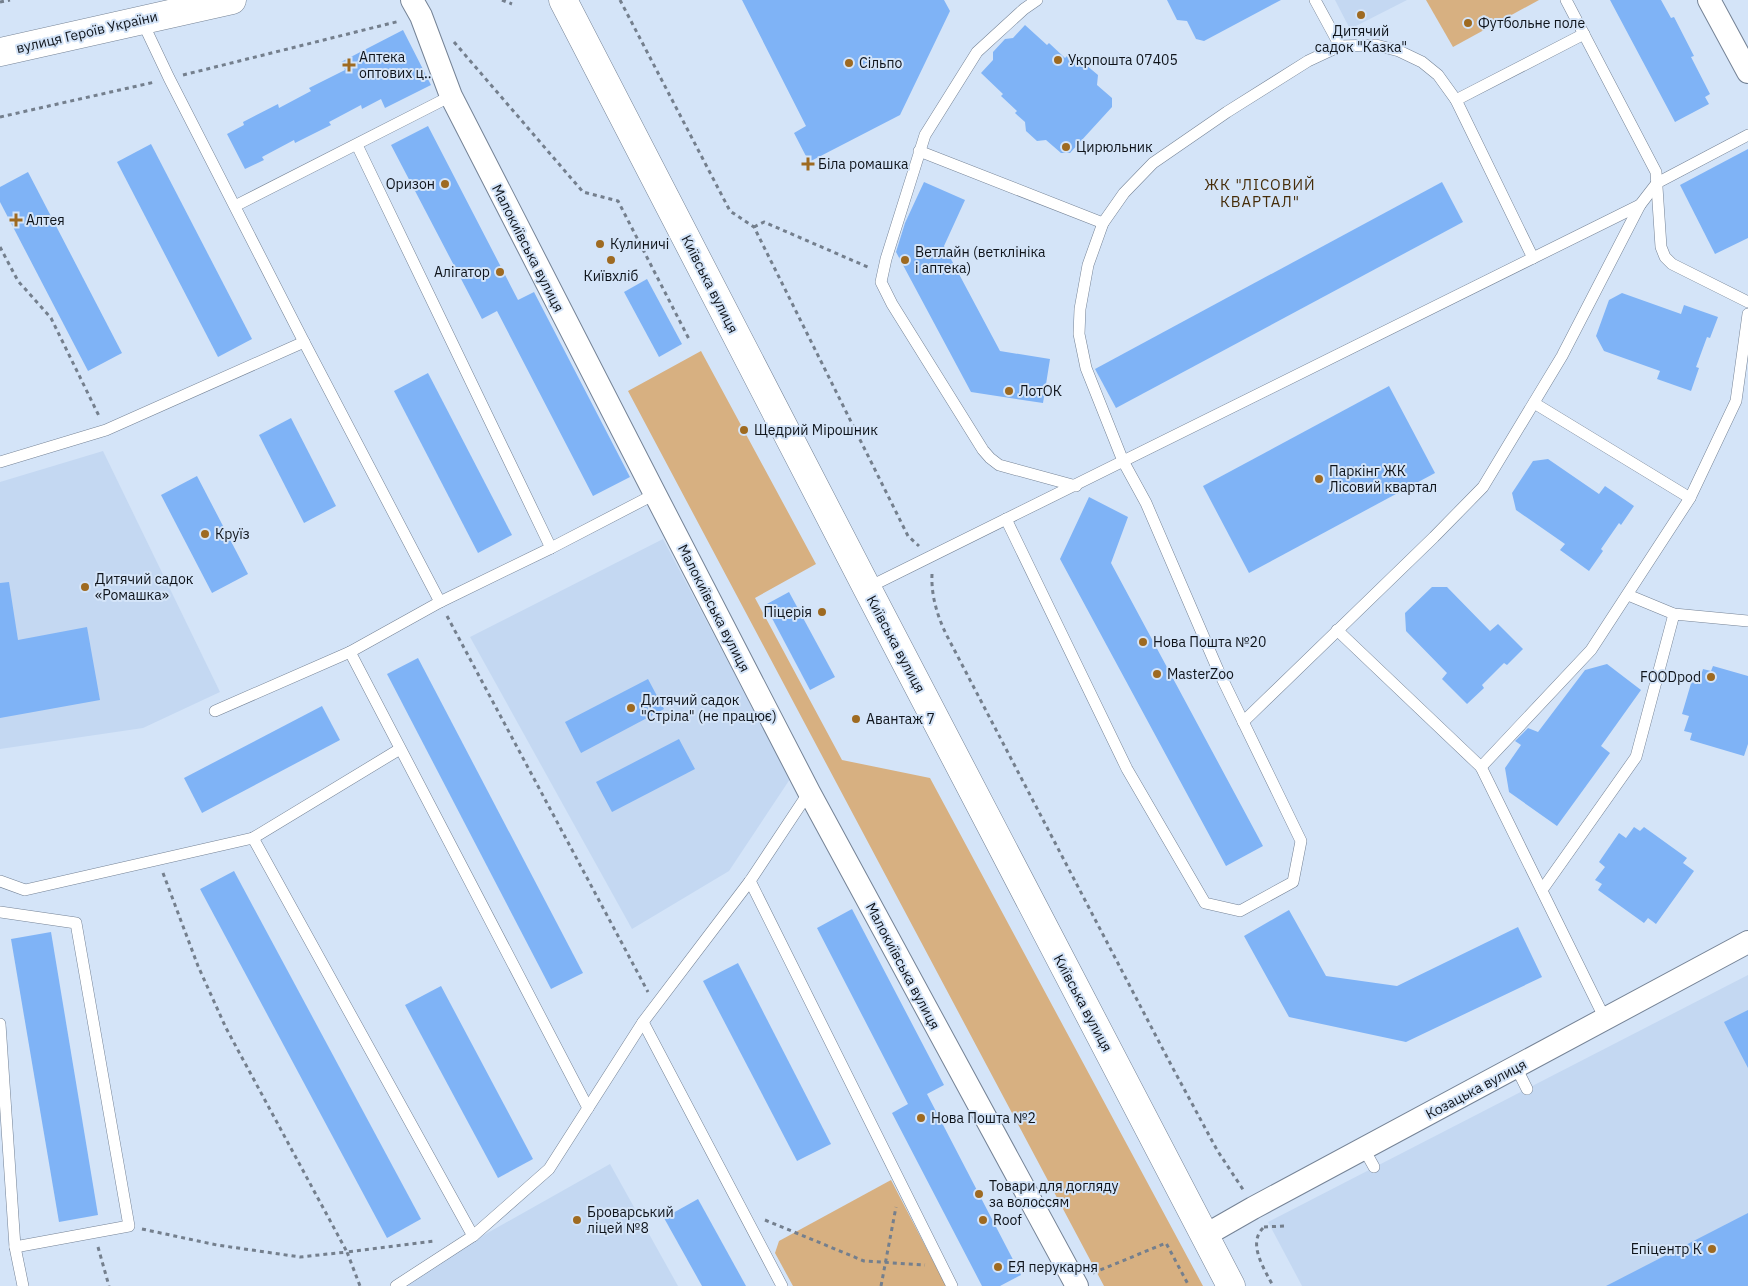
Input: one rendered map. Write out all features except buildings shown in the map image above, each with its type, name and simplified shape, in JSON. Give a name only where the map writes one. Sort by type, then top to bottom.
[{"type":"main road","name":"вулиця Героїв України","points":[[0,52],[232,0]]},
{"type":"main road","name":"Київська вулиця","points":[[563,0],[1231,1286]]},
{"type":"street","points":[[1709,0],[1748,72]]},
{"type":"street","name":"Малокиївська вулиця","points":[[409,10],[421,16],[451,96],[655,494],[809,792],[1072,1284]]},
{"type":"street","name":"Козацька вулиця","points":[[1204,1236],[1369,1158],[1516,1067],[1748,942]]},
{"type":"lane","points":[[1036,0],[977,52],[925,135],[886,259],[881,282],[892,304],[983,450],[990,458],[1000,465],[1076,486]]},
{"type":"lane","points":[[1315,0],[1340,46]]},
{"type":"lane","points":[[1566,0],[1656,172],[1662,247],[1665,257],[1672,264],[1748,302]]},
{"type":"lane","points":[[141,20],[304,342],[440,602]]},
{"type":"lane","points":[[1456,100],[1584,34]]},
{"type":"lane","points":[[1006,518],[1128,769],[1205,903],[1240,911],[1293,882],[1301,841],[1218,670],[1146,503],[1123,461],[1086,368],[1079,334],[1080,309],[1088,265],[1103,223],[1124,193],[1153,164],[1227,112],[1308,61],[1340,46],[1376,45],[1399,51],[1422,62],[1438,75],[1456,100],[1533,258]]},
{"type":"lane","points":[[235,206],[451,96]]},
{"type":"lane","points":[[1243,722],[1483,487],[1562,356],[1640,205],[1657,183],[1748,135]]},
{"type":"lane","points":[[357,145],[551,548]]},
{"type":"lane","points":[[919,151],[1103,223]]},
{"type":"lane","points":[[867,588],[1640,205]]},
{"type":"lane","points":[[1481,767],[1591,650],[1690,498],[1736,401],[1748,314]]},
{"type":"lane","points":[[0,462],[106,430],[304,342]]},
{"type":"lane","points":[[1534,403],[1690,498]]},
{"type":"lane","points":[[215,711],[350,652],[440,602],[551,548],[655,494]]},
{"type":"lane","points":[[1628,595],[1674,614],[1748,622]]},
{"type":"lane","points":[[1542,890],[1636,757],[1674,614]]},
{"type":"lane","points":[[1337,630],[1481,767],[1605,1019]]},
{"type":"lane","points":[[350,652],[588,1108]]},
{"type":"lane","points":[[0,881],[25,890],[253,838],[400,749]]},
{"type":"lane","points":[[396,1286],[473,1236],[549,1169],[643,1022],[750,881],[809,792]]},
{"type":"lane","points":[[253,838],[473,1236]]},
{"type":"lane","points":[[750,881],[952,1286]]},
{"type":"lane","points":[[0,912],[76,922],[129,1226],[15,1247]]},
{"type":"lane","points":[[643,1022],[782,1286]]},
{"type":"lane","points":[[0,1024],[15,1247],[23,1286]]},
{"type":"lane","points":[[1516,1067],[1527,1089]]},
{"type":"path","points":[[0,2],[10,0]]},
{"type":"path","points":[[502,0],[512,4]]},
{"type":"path","points":[[620,0],[730,211],[754,227],[908,536],[923,548]]},
{"type":"path","points":[[0,117],[169,78],[409,10]]},
{"type":"path","points":[[450,37],[583,192],[618,201],[690,341]]},
{"type":"path","points":[[754,227],[764,222],[883,274]]},
{"type":"path","points":[[0,247],[18,281],[51,318],[106,430]]},
{"type":"path","points":[[932,574],[934,600],[939,619],[946,634],[1169,1061],[1217,1150],[1245,1193]]},
{"type":"path","points":[[440,602],[656,1005]]},
{"type":"path","points":[[158,860],[198,966],[226,1028],[347,1252],[360,1286]]},
{"type":"path","points":[[881,1286],[901,1183]]},
{"type":"path","points":[[742,1210],[864,1261],[942,1267]]},
{"type":"path","points":[[1260,1219],[1264,1227]]},
{"type":"path","points":[[129,1226],[217,1245],[300,1257],[473,1236]]},
{"type":"path","points":[[1273,1286],[1258,1254],[1256,1245],[1260,1231],[1264,1227],[1285,1226]]},
{"type":"path","points":[[94,1232],[110,1286]]},
{"type":"path","points":[[1072,1284],[1166,1243],[1189,1286]]},
{"type":"shaded area","name":"Дитячий садок \"Казка\"","points":[[1335,0],[1407,0],[1350,29]]},
{"type":"shaded area","name":"Футбольне поле","points":[[1426,0],[1539,0],[1453,47]]},
{"type":"shaded area","points":[[701,351],[816,564],[755,598],[842,760],[930,778],[1203,1286],[1104,1286],[628,391]]},
{"type":"shaded area","name":"Дитячий садок «Ромашка»","points":[[103,451],[220,692],[143,728],[0,749],[0,482]]},
{"type":"shaded area","name":"Дитячий садок \"Стріла\" (не працює)","points":[[663,539],[790,779],[729,871],[632,929],[470,637]]},
{"type":"shaded area","points":[[1748,975],[1748,1286],[1302,1286],[1268,1222]]},
{"type":"shaded area","name":"Броварський ліцей №8","points":[[610,1164],[678,1286],[396,1286],[413,1275]]},
{"type":"shaded area","points":[[891,1180],[946,1286],[793,1286],[775,1253],[779,1241]]},
{"type":"place","name":"Дитячий садок \"Казка\"","points":[[1361,15]]},
{"type":"place","name":"Футбольне поле","points":[[1468,23]]},
{"type":"place","name":"Укрпошта 07405","points":[[1058,60]]},
{"type":"place","name":"Сільпо","points":[[849,63]]},
{"type":"place","name":"Аптека оптових ц‥","points":[[349,65]]},
{"type":"place","name":"Цирюльник","points":[[1066,147]]},
{"type":"place","name":"Біла ромашка","points":[[808,164]]},
{"type":"place","name":"Оризон","points":[[445,184]]},
{"type":"place","name":"Алтея","points":[[16,220]]},
{"type":"place","name":"Кулиничі","points":[[600,244]]},
{"type":"place","name":"Київхліб","points":[[611,260]]},
{"type":"place","name":"Ветлайн (ветклініка і аптека)","points":[[905,260]]},
{"type":"place","name":"Алігатор","points":[[500,272]]},
{"type":"place","name":"ЛотОК","points":[[1009,391]]},
{"type":"place","name":"Щедрий Мірошник","points":[[744,430]]},
{"type":"place","name":"Паркінг ЖК Лісовий квартал","points":[[1319,479]]},
{"type":"place","name":"Круїз","points":[[205,534]]},
{"type":"place","name":"Дитячий садок «Ромашка»","points":[[85,587]]},
{"type":"place","name":"Піцерія","points":[[822,612]]},
{"type":"place","name":"Нова Пошта №20","points":[[1143,642]]},
{"type":"place","name":"MasterZoo","points":[[1157,674]]},
{"type":"place","name":"FOODpod","points":[[1711,677]]},
{"type":"place","name":"Дитячий садок \"Стріла\" (не працює)","points":[[631,708]]},
{"type":"place","name":"Авантаж 7","points":[[856,719]]},
{"type":"place","name":"Нова Пошта №2","points":[[921,1118]]},
{"type":"place","name":"Товари для догляду за волоссям","points":[[979,1194]]},
{"type":"place","name":"Броварський ліцей №8","points":[[577,1220]]},
{"type":"place","name":"Roof","points":[[983,1220]]},
{"type":"place","name":"Епіцентр К","points":[[1712,1249]]},
{"type":"place","name":"ЕЯ перукарня","points":[[998,1267]]},
{"type":"district","name":"ЖК \"ЛІСОВИЙ КВАРТАЛ\"","points":[[1260,194]]}]
